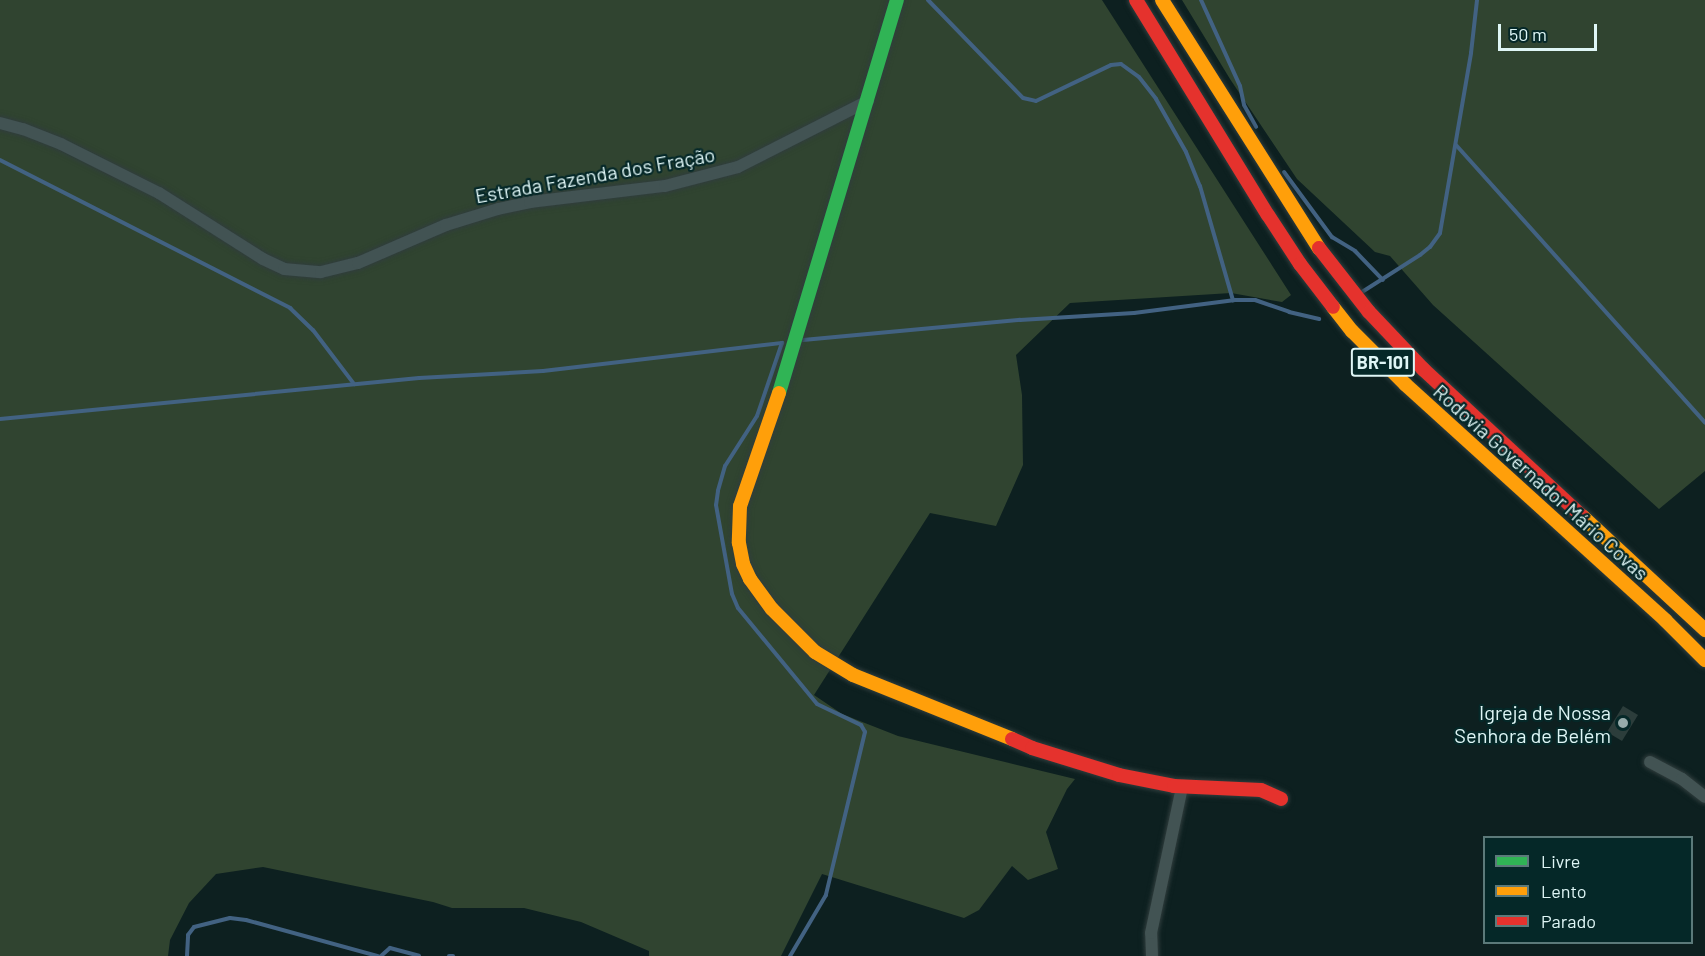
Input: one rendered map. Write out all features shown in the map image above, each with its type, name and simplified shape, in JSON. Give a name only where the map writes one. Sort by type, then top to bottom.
[{"type":"main road","points":[[897,0],[793,351],[740,506],[738,524],[743,564],[759,593],[802,641],[853,675],[1032,747],[1119,775],[1182,787],[1261,789],[1281,799]]},
{"type":"main road","name":"Rodovia Governador Mário Covas","points":[[1136,0],[1268,215],[1300,264],[1352,331],[1406,386],[1705,660]]},
{"type":"main road","name":"Rodovia Governador Mário Covas","points":[[1162,0],[1319,248],[1369,312],[1423,369],[1705,630]]},
{"type":"street","name":"Estrada Fazenda dos Fração","points":[[0,123],[61,144],[159,193],[263,259],[284,269],[321,272],[358,263],[446,225],[498,209],[530,202],[665,186],[729,170],[760,158],[868,101]]},
{"type":"street","points":[[1650,762],[1682,779],[1705,797]]},
{"type":"street","points":[[1152,956],[1151,933],[1182,787]]},
{"type":"green space","points":[[0,0],[1102,0],[1291,295],[1282,302],[1231,293],[1070,303],[1016,355],[1022,395],[1023,465],[996,526],[930,513],[814,695],[842,714],[898,736],[1075,779],[1067,789],[1046,832],[1058,869],[1028,880],[1012,866],[979,910],[964,918],[822,874],[781,956],[649,956],[649,951],[581,922],[524,908],[452,908],[433,902],[263,867],[216,874],[189,903],[170,940],[168,956],[0,956]]},
{"type":"green space","points":[[1182,0],[1705,0],[1705,471],[1659,509],[1433,305],[1390,256],[1375,252],[1297,179],[1230,79]]},
{"type":"building","name":"Igreja de Nossa Senhora de Belém","points":[[1623,706],[1638,715],[1622,741],[1607,732]]},
{"type":"waterway","points":[[928,0],[1023,98],[1036,101],[1111,65],[1121,64],[1139,77],[1156,99],[1186,152],[1200,186],[1233,300]]},
{"type":"waterway","points":[[1201,0],[1240,86],[1244,105],[1256,127]]},
{"type":"waterway","points":[[1362,292],[1420,255],[1430,247],[1440,233],[1471,53],[1477,0]]},
{"type":"waterway","points":[[1456,145],[1705,423]]},
{"type":"waterway","points":[[0,160],[290,308],[313,330],[354,384]]},
{"type":"waterway","points":[[1284,172],[1332,237],[1355,251],[1383,280]]},
{"type":"waterway","points":[[803,340],[1020,320],[1134,313],[1235,300],[1255,300],[1289,312],[1319,319]]},
{"type":"waterway","points":[[0,419],[419,378],[543,371],[782,343],[757,416],[725,466],[718,491],[716,505],[732,594],[738,608],[817,704],[861,725],[865,732],[826,895],[790,956]]},
{"type":"waterway","points":[[187,956],[188,935],[194,927],[230,918],[246,920],[378,956]]},
{"type":"waterway","points":[[381,956],[390,948],[419,956]]},
{"type":"traffic: fast","points":[[779,393],[897,0]]},
{"type":"traffic: slow","points":[[1162,0],[1319,248]]},
{"type":"traffic: slow","points":[[1333,307],[1352,331],[1406,385],[1665,620],[1705,660]]},
{"type":"traffic: slow","points":[[779,393],[740,506],[739,543],[743,564],[750,579],[772,609],[815,652],[853,675],[1012,739]]},
{"type":"traffic: slow","points":[[1582,516],[1705,630]]},
{"type":"traffic: jam","points":[[1136,0],[1268,215],[1300,264],[1333,307]]},
{"type":"traffic: jam","points":[[1319,248],[1369,312],[1423,369],[1582,516]]},
{"type":"traffic: jam","points":[[1012,739],[1032,748],[1119,775],[1174,786],[1261,790],[1281,799]]},
{"type":"place","name":"Igreja de Nossa Senhora de Belém","points":[[1623,723]]}]
